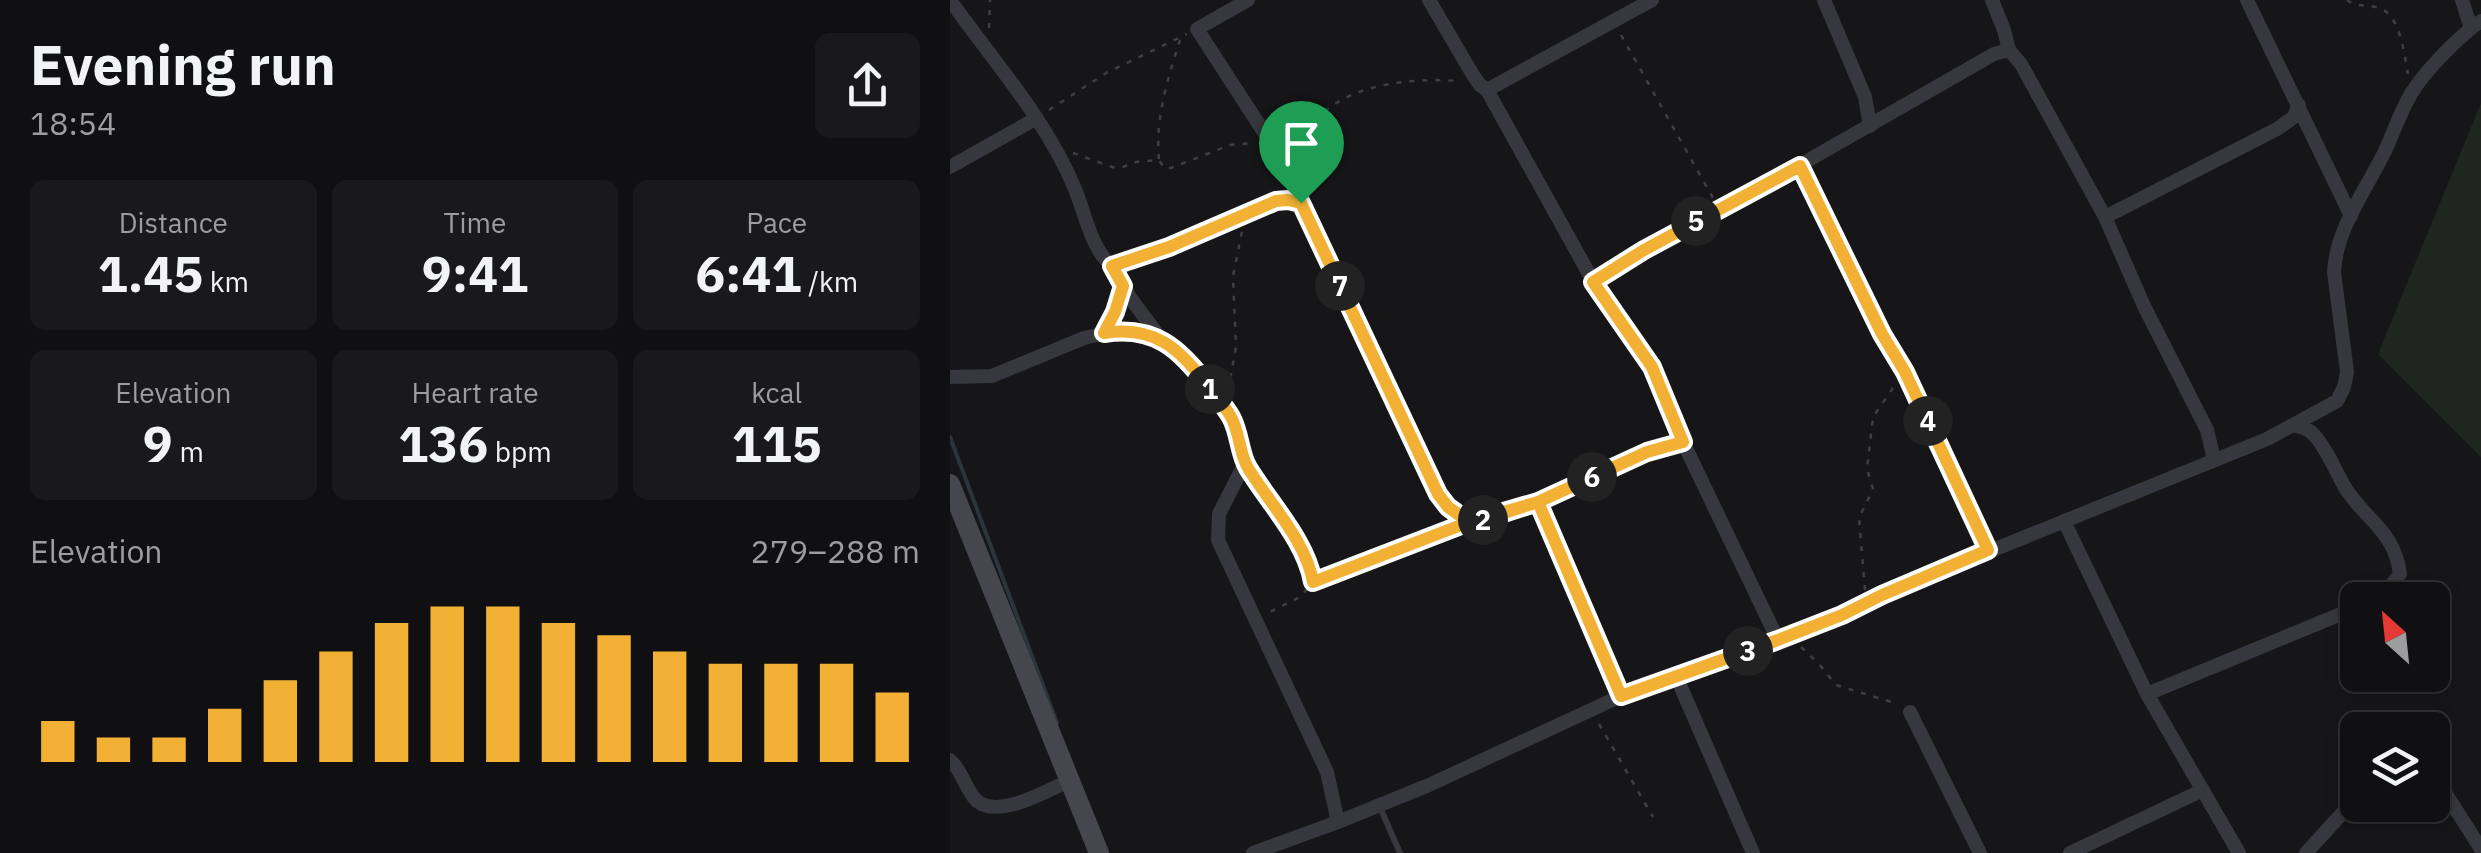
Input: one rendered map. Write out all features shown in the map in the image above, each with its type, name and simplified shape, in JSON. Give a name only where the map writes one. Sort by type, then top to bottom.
[{"type":"main road","points":[[950,484],[1099,853]]},
{"type":"street","points":[[950,0],[1056,146],[1089,228],[1130,299],[1162,338],[1188,360],[1231,417],[1245,463],[1220,514],[1218,540],[1327,772],[1338,822]]},
{"type":"street","points":[[1248,0],[1197,29],[1280,157],[1438,494],[1448,507],[1469,522],[1538,502],[1647,452],[1683,442]]},
{"type":"street","points":[[1430,0],[1593,282],[1652,367],[1683,442],[1784,638]]},
{"type":"street","points":[[1484,88],[1652,0]]},
{"type":"street","points":[[1824,0],[1865,97],[1870,126]]},
{"type":"street","points":[[1992,0],[2009,50],[2021,64],[2106,217],[2144,306],[2206,430],[2211,462]]},
{"type":"street","points":[[2247,0],[2352,216]]},
{"type":"street","points":[[1253,853],[1430,785],[1621,696],[1842,615],[1988,550],[2267,439],[2338,402],[2347,372],[2334,257],[2341,235],[2412,92],[2476,24],[2462,0]]},
{"type":"street","points":[[1593,282],[1994,54],[2009,50]]},
{"type":"street","points":[[2106,217],[2277,130],[2294,117],[2300,104]]},
{"type":"street","points":[[950,167],[1037,118]]},
{"type":"street","points":[[1800,166],[1882,334],[1905,372],[1988,550]]},
{"type":"street","points":[[1112,266],[1169,247],[1276,201],[1301,203]]},
{"type":"street","points":[[1104,333],[1123,286]]},
{"type":"street","points":[[950,377],[992,376],[1104,333],[1162,338]]},
{"type":"street","points":[[2293,425],[2311,430],[2359,508],[2388,536],[2400,574],[2394,582]]},
{"type":"street","points":[[2064,521],[2147,694],[2239,853]]},
{"type":"street","points":[[2147,694],[2340,614]]},
{"type":"street","points":[[1676,676],[1753,853]]},
{"type":"street","points":[[1910,712],[1980,853]]},
{"type":"street","points":[[950,760],[976,800],[993,808],[1011,805],[1069,781]]},
{"type":"street","points":[[2070,853],[2203,790]]},
{"type":"street","points":[[2450,800],[2481,848]]},
{"type":"street","points":[[2306,853],[2340,816]]},
{"type":"lane","points":[[1379,805],[1400,853]]},
{"type":"path","points":[[989,52],[990,0]]},
{"type":"path","points":[[2347,0],[2354,5],[2381,8],[2392,19],[2412,92]]},
{"type":"path","points":[[1614,21],[1718,208]]},
{"type":"path","points":[[1037,118],[1106,73],[1197,29]]},
{"type":"path","points":[[1180,38],[1164,92],[1158,146],[1164,168],[1230,145],[1269,141]]},
{"type":"path","points":[[1280,157],[1322,114],[1356,94],[1414,82],[1456,80],[1484,88]]},
{"type":"path","points":[[1056,146],[1115,168],[1160,160]]},
{"type":"path","points":[[1223,407],[1236,347],[1233,276],[1245,214]]},
{"type":"path","points":[[1859,605],[1865,591],[1858,518],[1872,489],[1867,469],[1873,416],[1905,372]]},
{"type":"path","points":[[1245,463],[1299,546],[1313,582]]},
{"type":"path","points":[[1538,502],[1621,696]]},
{"type":"path","points":[[1255,620],[1300,597],[1313,582],[1469,522]]},
{"type":"path","points":[[1784,638],[1819,664],[1836,685],[1901,705],[1910,712]]},
{"type":"path","points":[[1591,709],[1653,817]]},
{"type":"shaded area","points":[[2481,103],[2481,457],[2378,354]]},
{"type":"waterway","points":[[950,437],[1057,723]]},
{"type":"route","points":[[1301,203],[1276,201],[1169,247],[1112,266],[1123,286],[1104,333],[1162,338],[1188,360],[1231,417],[1245,463],[1299,546],[1313,582],[1469,522],[1538,502],[1621,696],[1842,615],[1988,550],[1905,372],[1882,334],[1800,166],[1718,208],[1593,282],[1652,367],[1683,442],[1647,452],[1538,502],[1479,521],[1469,522],[1438,494],[1301,203]]}]
